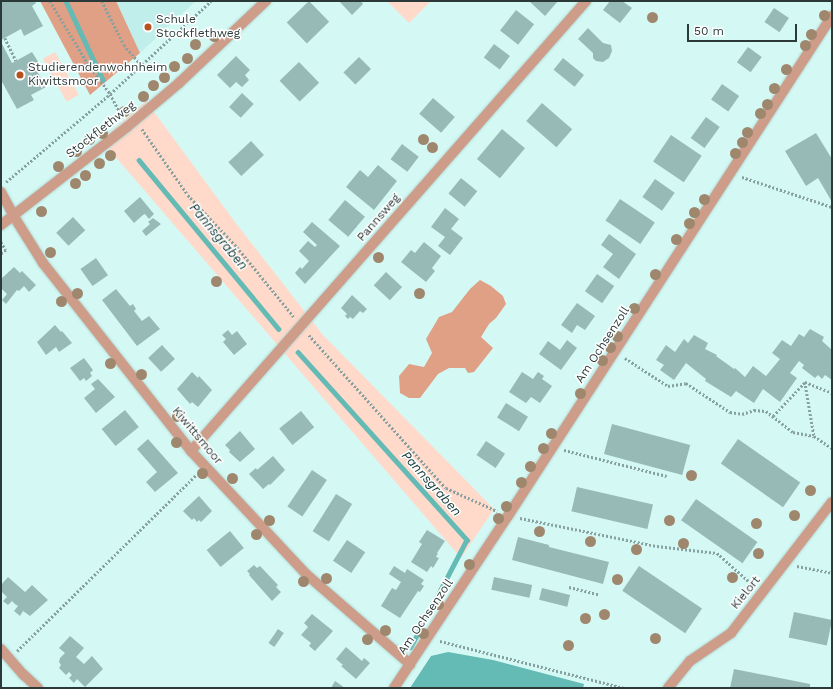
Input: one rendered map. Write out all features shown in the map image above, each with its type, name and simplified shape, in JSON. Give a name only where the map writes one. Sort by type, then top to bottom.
[{"type":"street","name":"Stockflethweg","points":[[1,225],[136,120],[266,1]]},
{"type":"street","name":"Pannsweg","points":[[191,451],[586,1]]},
{"type":"street","name":"Am Ochsenzoll","points":[[394,688],[508,516],[832,16]]},
{"type":"street","name":"Kiwittsmoor","points":[[1,192],[13,215],[43,263],[191,451],[306,574],[410,664]]},
{"type":"street","name":"Kielort","points":[[668,688],[690,661],[731,633],[832,502]]},
{"type":"street","points":[[1,649],[9,660],[38,688]]},
{"type":"path","points":[[50,1],[87,62],[110,94],[127,127]]},
{"type":"path","points":[[102,1],[124,45],[142,66]]},
{"type":"path","points":[[1,186],[142,66],[211,1]]},
{"type":"path","points":[[5,38],[16,60]]},
{"type":"path","points":[[136,120],[188,195],[237,247],[302,326],[446,488],[508,516],[657,546],[716,554],[762,594]]},
{"type":"path","points":[[730,173],[832,207]]},
{"type":"path","points":[[1,242],[6,250],[1,254]]},
{"type":"path","points":[[614,351],[668,386],[686,383],[730,412],[742,414],[754,410],[766,411],[794,432],[814,436],[832,448]]},
{"type":"path","points":[[773,416],[805,382]]},
{"type":"path","points":[[805,382],[832,393]]},
{"type":"path","points":[[805,382],[814,436]]},
{"type":"path","points":[[552,447],[666,476]]},
{"type":"path","points":[[9,660],[205,466]]},
{"type":"path","points":[[785,564],[832,573]]},
{"type":"path","points":[[569,587],[598,594]]},
{"type":"path","points":[[428,638],[624,688]]},
{"type":"shaded area","points":[[40,1],[116,1],[140,53],[90,95]]},
{"type":"shaded area","name":"Schule Stockflethweg","points":[[116,1],[196,1],[140,53]]},
{"type":"shaded area","points":[[387,1],[431,1],[409,23]]},
{"type":"shaded area","points":[[55,52],[79,95],[67,102],[43,59]]},
{"type":"shaded area","points":[[146,101],[235,222],[323,335],[494,509],[461,558],[101,140]]},
{"type":"shaded area","points":[[480,280],[491,286],[503,296],[506,304],[496,318],[489,324],[481,337],[493,348],[474,372],[468,373],[465,368],[449,368],[438,374],[420,398],[409,398],[400,393],[399,376],[409,364],[424,367],[432,353],[426,339],[439,317],[452,312],[470,289]]},
{"type":"water","points":[[448,652],[493,660],[584,684],[583,688],[410,688],[431,656]]},
{"type":"building","name":"Studierendenwohnheim Kiwittsmoor","points":[[1,1],[35,1],[36,3],[32,6],[43,26],[24,36],[21,29],[1,40]]},
{"type":"building","points":[[309,1],[329,22],[307,43],[287,23]]},
{"type":"building","points":[[339,1],[361,1],[363,4],[352,15]]},
{"type":"building","points":[[529,1],[558,1],[545,16]]},
{"type":"building","points":[[610,1],[622,1],[632,8],[620,23],[603,10]]},
{"type":"building","points":[[774,8],[789,18],[779,32],[764,22]]},
{"type":"building","points":[[516,10],[534,24],[518,45],[500,30]]},
{"type":"building","points":[[588,28],[603,43],[611,45],[612,51],[609,58],[603,62],[596,61],[593,58],[593,53],[578,39]]},
{"type":"building","name":"Studierendenwohnheim Kiwittsmoor","points":[[1,42],[12,63],[32,52],[42,68],[37,71],[46,87],[31,95],[34,100],[17,109],[1,80]]},
{"type":"building","points":[[494,44],[510,56],[500,70],[484,58]]},
{"type":"building","points":[[748,47],[762,57],[751,72],[737,62]]},
{"type":"building","points":[[236,56],[250,70],[245,75],[249,80],[242,87],[236,82],[230,88],[217,75]]},
{"type":"building","points":[[359,57],[371,69],[355,85],[343,73]]},
{"type":"building","points":[[563,58],[584,75],[575,87],[554,70]]},
{"type":"building","points":[[299,62],[319,83],[300,102],[280,81]]},
{"type":"building","points":[[722,84],[739,96],[728,112],[711,100]]},
{"type":"building","points":[[242,93],[254,104],[241,118],[229,107]]},
{"type":"building","points":[[433,98],[455,117],[441,133],[419,114]]},
{"type":"building","points":[[542,103],[572,129],[556,147],[526,121]]},
{"type":"building","points":[[706,117],[720,127],[704,148],[691,138]]},
{"type":"building","points":[[502,129],[525,148],[500,178],[477,159]]},
{"type":"building","points":[[816,133],[832,159],[832,202],[818,178],[806,186],[785,151]]},
{"type":"building","points":[[671,135],[702,156],[684,182],[653,162]]},
{"type":"building","points":[[251,141],[264,155],[241,176],[228,162]]},
{"type":"building","points":[[402,144],[419,157],[407,172],[391,159]]},
{"type":"building","points":[[378,165],[397,181],[374,210],[346,187],[360,170],[368,177]]},
{"type":"building","points":[[461,178],[477,191],[465,207],[448,194]]},
{"type":"building","points":[[655,179],[675,193],[662,211],[642,197]]},
{"type":"building","points":[[140,197],[154,214],[149,219],[145,214],[134,223],[124,211]]},
{"type":"building","points":[[620,199],[655,222],[640,244],[605,221]]},
{"type":"building","points":[[345,200],[365,217],[348,237],[328,220]]},
{"type":"building","points":[[445,208],[459,219],[451,229],[463,238],[450,255],[438,246],[445,237],[431,227]]},
{"type":"building","points":[[73,217],[85,230],[68,246],[56,233]]},
{"type":"building","points":[[153,218],[161,224],[146,236],[142,231],[150,224],[148,222]]},
{"type":"building","points":[[312,222],[340,246],[305,284],[295,273],[300,267],[302,269],[309,261],[299,251],[308,241],[315,247],[317,245],[303,232]]},
{"type":"building","points":[[609,234],[636,254],[619,279],[603,267],[613,254],[601,245]]},
{"type":"building","points":[[424,242],[441,256],[432,268],[435,271],[426,282],[401,262],[411,250],[415,253]]},
{"type":"building","points":[[96,258],[108,275],[92,286],[80,269]]},
{"type":"building","points":[[14,267],[20,273],[22,271],[36,285],[29,292],[24,286],[19,291],[17,290],[6,304],[2,300],[7,294],[1,288],[1,279]]},
{"type":"building","points":[[386,272],[402,287],[390,300],[374,285]]},
{"type":"building","points":[[597,274],[614,286],[602,303],[585,291]]},
{"type":"building","points":[[116,289],[130,306],[133,304],[136,309],[134,311],[142,321],[149,316],[160,329],[137,346],[102,300]]},
{"type":"building","points":[[352,295],[367,309],[363,313],[360,311],[353,319],[350,317],[348,319],[345,316],[347,314],[341,308]]},
{"type":"building","points":[[577,303],[595,316],[585,330],[577,325],[572,333],[561,325]]},
{"type":"building","points":[[55,325],[72,343],[59,352],[56,347],[46,355],[37,342]]},
{"type":"building","points":[[810,329],[824,337],[822,341],[832,350],[832,380],[825,375],[822,379],[818,375],[815,378],[802,368],[804,365],[799,361],[790,373],[797,378],[780,402],[763,389],[754,403],[736,391],[731,397],[705,381],[706,379],[686,363],[674,380],[660,370],[664,365],[656,360],[666,345],[675,352],[684,339],[688,343],[694,335],[708,343],[705,349],[717,355],[716,356],[734,369],[735,368],[745,377],[753,366],[766,376],[780,359],[772,353],[782,340],[791,346],[799,334],[804,337]]},
{"type":"building","points":[[228,330],[232,335],[237,331],[247,344],[234,355],[223,342],[226,339],[222,335]]},
{"type":"building","points":[[567,340],[577,348],[561,370],[539,354],[548,341],[560,350]]},
{"type":"building","points":[[162,345],[175,359],[161,372],[148,358]]},
{"type":"building","points":[[84,358],[93,370],[90,373],[92,376],[86,381],[84,378],[80,381],[70,368]]},
{"type":"building","points":[[192,372],[198,378],[199,376],[212,390],[198,407],[192,402],[190,404],[177,389]]},
{"type":"building","points":[[522,372],[533,379],[538,372],[544,376],[542,379],[552,386],[540,403],[531,397],[526,403],[509,392]]},
{"type":"building","points":[[98,379],[115,397],[96,413],[84,398],[95,389],[91,384]]},
{"type":"building","points":[[506,403],[528,417],[519,431],[497,417]]},
{"type":"building","points":[[125,410],[139,427],[116,446],[102,429]]},
{"type":"building","points":[[301,411],[314,427],[292,445],[279,429]]},
{"type":"building","points":[[612,424],[690,445],[682,475],[604,454]]},
{"type":"building","points":[[240,431],[255,449],[240,462],[229,452],[230,450],[225,445]]},
{"type":"building","points":[[148,439],[178,473],[155,492],[146,482],[157,472],[137,449]]},
{"type":"building","points":[[738,439],[800,483],[783,507],[721,464]]},
{"type":"building","points":[[486,441],[505,454],[496,468],[476,455]]},
{"type":"building","points":[[273,456],[285,470],[270,485],[269,484],[263,489],[249,474],[256,468],[257,470]]},
{"type":"building","points":[[312,470],[327,480],[302,517],[287,506]]},
{"type":"building","points":[[577,487],[653,505],[647,529],[571,511]]},
{"type":"building","points":[[336,494],[352,504],[329,541],[313,531]]},
{"type":"building","points":[[199,496],[212,511],[201,522],[199,520],[197,522],[194,518],[192,520],[183,511]]},
{"type":"building","points":[[696,499],[757,542],[743,563],[681,520]]},
{"type":"building","points":[[427,530],[445,541],[437,553],[436,557],[439,558],[433,568],[431,566],[427,572],[411,562],[422,544],[419,542]]},
{"type":"building","points":[[230,531],[244,548],[221,567],[207,550]]},
{"type":"building","points":[[518,537],[549,545],[549,547],[609,562],[603,584],[512,560]]},
{"type":"building","points":[[347,540],[365,552],[351,573],[333,561]]},
{"type":"building","points":[[254,565],[257,568],[260,566],[278,585],[276,587],[281,592],[272,601],[247,571]]},
{"type":"building","points":[[394,566],[405,573],[407,569],[424,580],[421,584],[424,586],[420,592],[418,591],[400,618],[381,606],[392,588],[396,590],[401,582],[389,574]]},
{"type":"building","points":[[639,566],[702,608],[685,633],[622,591]]},
{"type":"building","points":[[8,577],[25,592],[32,585],[48,600],[30,616],[23,611],[20,616],[14,611],[18,606],[12,601],[8,605],[3,601],[7,597],[1,591],[1,585]]},
{"type":"building","points":[[494,577],[532,585],[529,598],[491,590]]},
{"type":"building","points":[[542,588],[570,595],[567,607],[539,600]]},
{"type":"building","points":[[794,612],[832,620],[827,646],[789,637]]},
{"type":"building","points":[[312,614],[333,631],[315,651],[309,646],[311,643],[301,635],[308,627],[304,623]]},
{"type":"building","points":[[278,629],[284,633],[274,647],[268,643]]},
{"type":"building","points":[[70,636],[84,648],[76,657],[84,664],[92,656],[103,669],[85,687],[77,679],[74,683],[69,678],[72,675],[69,672],[66,675],[59,668],[61,665],[59,662],[60,658],[65,653],[59,648]]},
{"type":"building","points":[[346,647],[362,661],[364,658],[370,663],[356,679],[341,666],[343,665],[336,659]]},
{"type":"building","points":[[734,669],[810,684],[810,688],[730,688]]},
{"type":"building","points":[[335,681],[345,688],[331,688]]},
{"type":"waterway","name":"Pannsgraben","points":[[66,1],[103,80]]},
{"type":"waterway","name":"Pannsgraben","points":[[139,160],[279,329]]},
{"type":"waterway","name":"Pannsgraben","points":[[298,352],[467,540],[411,647]]},
{"type":"place","name":"Schule Stockflethweg","points":[[148,27]]},
{"type":"place","name":"Studierendenwohnheim Kiwittsmoor","points":[[20,75]]}]
